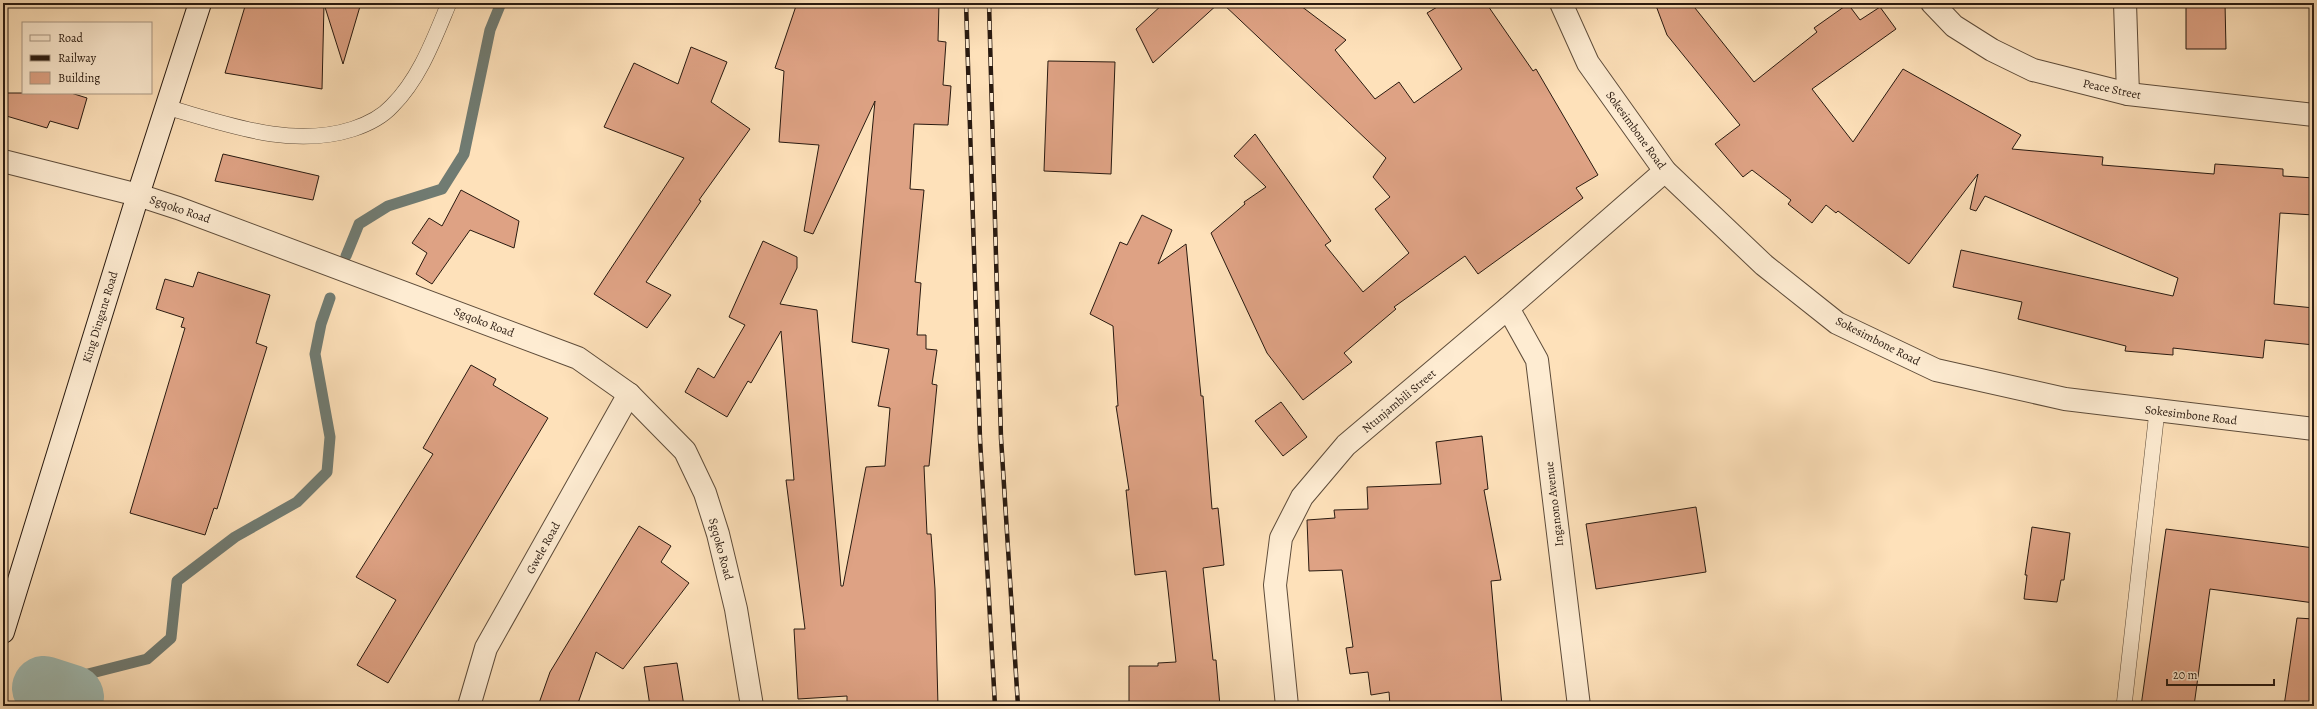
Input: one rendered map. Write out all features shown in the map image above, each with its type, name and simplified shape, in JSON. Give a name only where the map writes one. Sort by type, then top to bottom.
[{"type":"street","name":"King Dingane Road","points":[[3,632],[138,195],[200,3]]},
{"type":"street","name":"Sokesimbone Road","points":[[1561,3],[1588,64],[1665,171],[1764,265],[1837,323],[1936,370],[2065,399],[2314,429]]},
{"type":"street","name":"Peace Street","points":[[1932,3],[1954,26],[1992,50],[2033,70],[2128,94],[2314,115]]},
{"type":"street","points":[[2125,3],[2128,94]]},
{"type":"street","name":"Sgqoko Road","points":[[3,161],[138,195],[178,208],[578,358],[629,394],[684,451],[705,493],[718,534],[736,609],[752,706]]},
{"type":"street","name":"Ntunjambili Street","points":[[1287,706],[1275,585],[1281,538],[1302,496],[1346,446],[1508,308],[1665,171]]},
{"type":"street","name":"Inganono Avenue","points":[[1508,308],[1537,360],[1579,706]]},
{"type":"street","name":"Gwele Road","points":[[469,706],[486,648],[629,394]]},
{"type":"lane","points":[[166,107],[254,131],[292,137],[332,136],[367,124],[382,116],[402,94],[425,59],[449,3]]},
{"type":"lane","points":[[2124,706],[2157,411]]},
{"type":"building","points":[[246,3],[361,3],[343,64],[324,4],[322,89],[225,73]]},
{"type":"building","points":[[797,3],[939,3],[938,41],[946,42],[943,85],[951,86],[948,125],[914,124],[910,189],[924,190],[915,282],[921,283],[917,335],[926,335],[926,349],[937,350],[932,384],[937,385],[929,466],[924,466],[927,534],[931,534],[935,589],[938,706],[847,706],[847,696],[798,699],[794,629],[805,629],[786,480],[794,480],[781,331],[751,383],[748,381],[727,417],[685,392],[698,368],[714,378],[745,325],[729,317],[763,241],[797,257],[797,268],[780,304],[817,310],[841,586],[843,586],[866,467],[885,466],[890,408],[878,406],[889,349],[852,342],[875,101],[813,234],[804,231],[819,145],[779,142],[784,71],[775,68]]},
{"type":"building","points":[[1164,3],[1219,3],[1153,63],[1136,29]]},
{"type":"building","points":[[1222,3],[1297,3],[1346,40],[1335,50],[1375,99],[1399,82],[1414,103],[1462,69],[1427,13],[1444,3],[1486,3],[1533,71],[1536,69],[1598,175],[1576,188],[1583,198],[1478,274],[1465,256],[1394,307],[1396,309],[1344,353],[1352,362],[1303,400],[1267,353],[1211,233],[1245,204],[1244,202],[1266,187],[1234,156],[1255,134],[1331,241],[1325,245],[1363,292],[1409,253],[1375,209],[1390,197],[1373,177],[1386,158]]},
{"type":"building","points":[[1655,3],[1691,3],[1754,82],[1817,32],[1814,28],[1848,4],[1860,20],[1880,7],[1896,29],[1812,89],[1853,142],[1903,69],[2021,135],[2012,149],[2103,157],[2102,165],[2214,174],[2215,164],[2283,169],[2283,176],[2314,178],[2314,215],[2280,213],[2274,304],[2314,308],[2314,345],[2265,340],[2263,358],[2173,348],[2173,355],[2125,351],[2126,346],[2018,319],[2022,302],[1953,287],[1961,250],[2173,296],[2178,278],[1985,196],[1976,211],[1970,209],[1978,174],[1909,264],[1838,211],[1836,213],[1826,205],[1812,223],[1788,204],[1791,200],[1752,170],[1743,177],[1715,144],[1740,125],[1667,35]]},
{"type":"building","points":[[2186,3],[2225,3],[2226,49],[2186,49]]},
{"type":"building","points":[[691,47],[727,62],[711,102],[750,129],[699,200],[701,201],[646,282],[671,295],[647,328],[594,294],[684,158],[604,127],[634,63],[678,84]]},
{"type":"building","points":[[1048,61],[1115,62],[1111,174],[1044,171]]},
{"type":"building","points":[[3,93],[74,94],[87,98],[78,129],[50,121],[47,128],[3,115]]},
{"type":"building","points":[[223,154],[319,176],[313,200],[215,181]]},
{"type":"building","points":[[461,190],[519,221],[514,248],[470,230],[432,284],[416,274],[427,253],[412,243],[429,218],[442,226]]},
{"type":"building","points":[[1142,215],[1172,230],[1158,264],[1186,244],[1201,396],[1203,396],[1212,509],[1218,508],[1224,565],[1203,568],[1213,660],[1216,660],[1220,706],[1129,706],[1129,666],[1158,666],[1158,663],[1176,662],[1166,571],[1135,575],[1126,490],[1129,490],[1116,406],[1118,406],[1113,326],[1090,314],[1120,242],[1127,245]]},
{"type":"building","points":[[198,272],[270,295],[256,343],[267,347],[217,509],[214,508],[205,535],[130,513],[185,328],[181,327],[184,318],[156,309],[165,279],[193,287]]},
{"type":"building","points":[[471,365],[496,379],[493,385],[548,418],[388,683],[357,665],[396,600],[356,577],[433,454],[423,448]]},
{"type":"building","points":[[1281,402],[1307,437],[1283,456],[1255,421]]},
{"type":"building","points":[[1482,436],[1488,489],[1484,490],[1501,580],[1491,581],[1502,706],[1390,706],[1389,692],[1371,695],[1368,672],[1350,674],[1346,648],[1353,647],[1342,570],[1309,571],[1307,520],[1335,518],[1334,510],[1368,509],[1367,487],[1441,484],[1436,442]]},
{"type":"building","points":[[1696,507],[1706,572],[1596,589],[1586,524]]},
{"type":"building","points":[[639,526],[671,546],[661,562],[689,583],[623,669],[596,652],[577,706],[538,706],[550,672]]},
{"type":"building","points":[[2032,527],[2070,533],[2064,580],[2061,580],[2057,602],[2024,599],[2027,575],[2025,575]]},
{"type":"building","points":[[2166,529],[2314,548],[2314,603],[2210,589],[2194,706],[2141,706]]},
{"type":"building","points":[[2297,618],[2314,619],[2314,706],[2284,706]]},
{"type":"building","points":[[677,663],[684,706],[650,706],[644,667]]},
{"type":"waterway","points":[[346,256],[359,224],[388,206],[442,189],[464,154],[490,30],[501,3]]},
{"type":"waterway","points":[[75,706],[72,697],[80,676],[147,659],[171,638],[177,581],[235,537],[297,502],[327,472],[330,437],[315,354],[321,324],[330,298]]},
{"type":"waterway","points":[[44,688],[72,697]]},
{"type":"railway","points":[[966,3],[980,439],[995,706]]},
{"type":"railway","points":[[989,3],[1001,438],[1018,706]]}]
